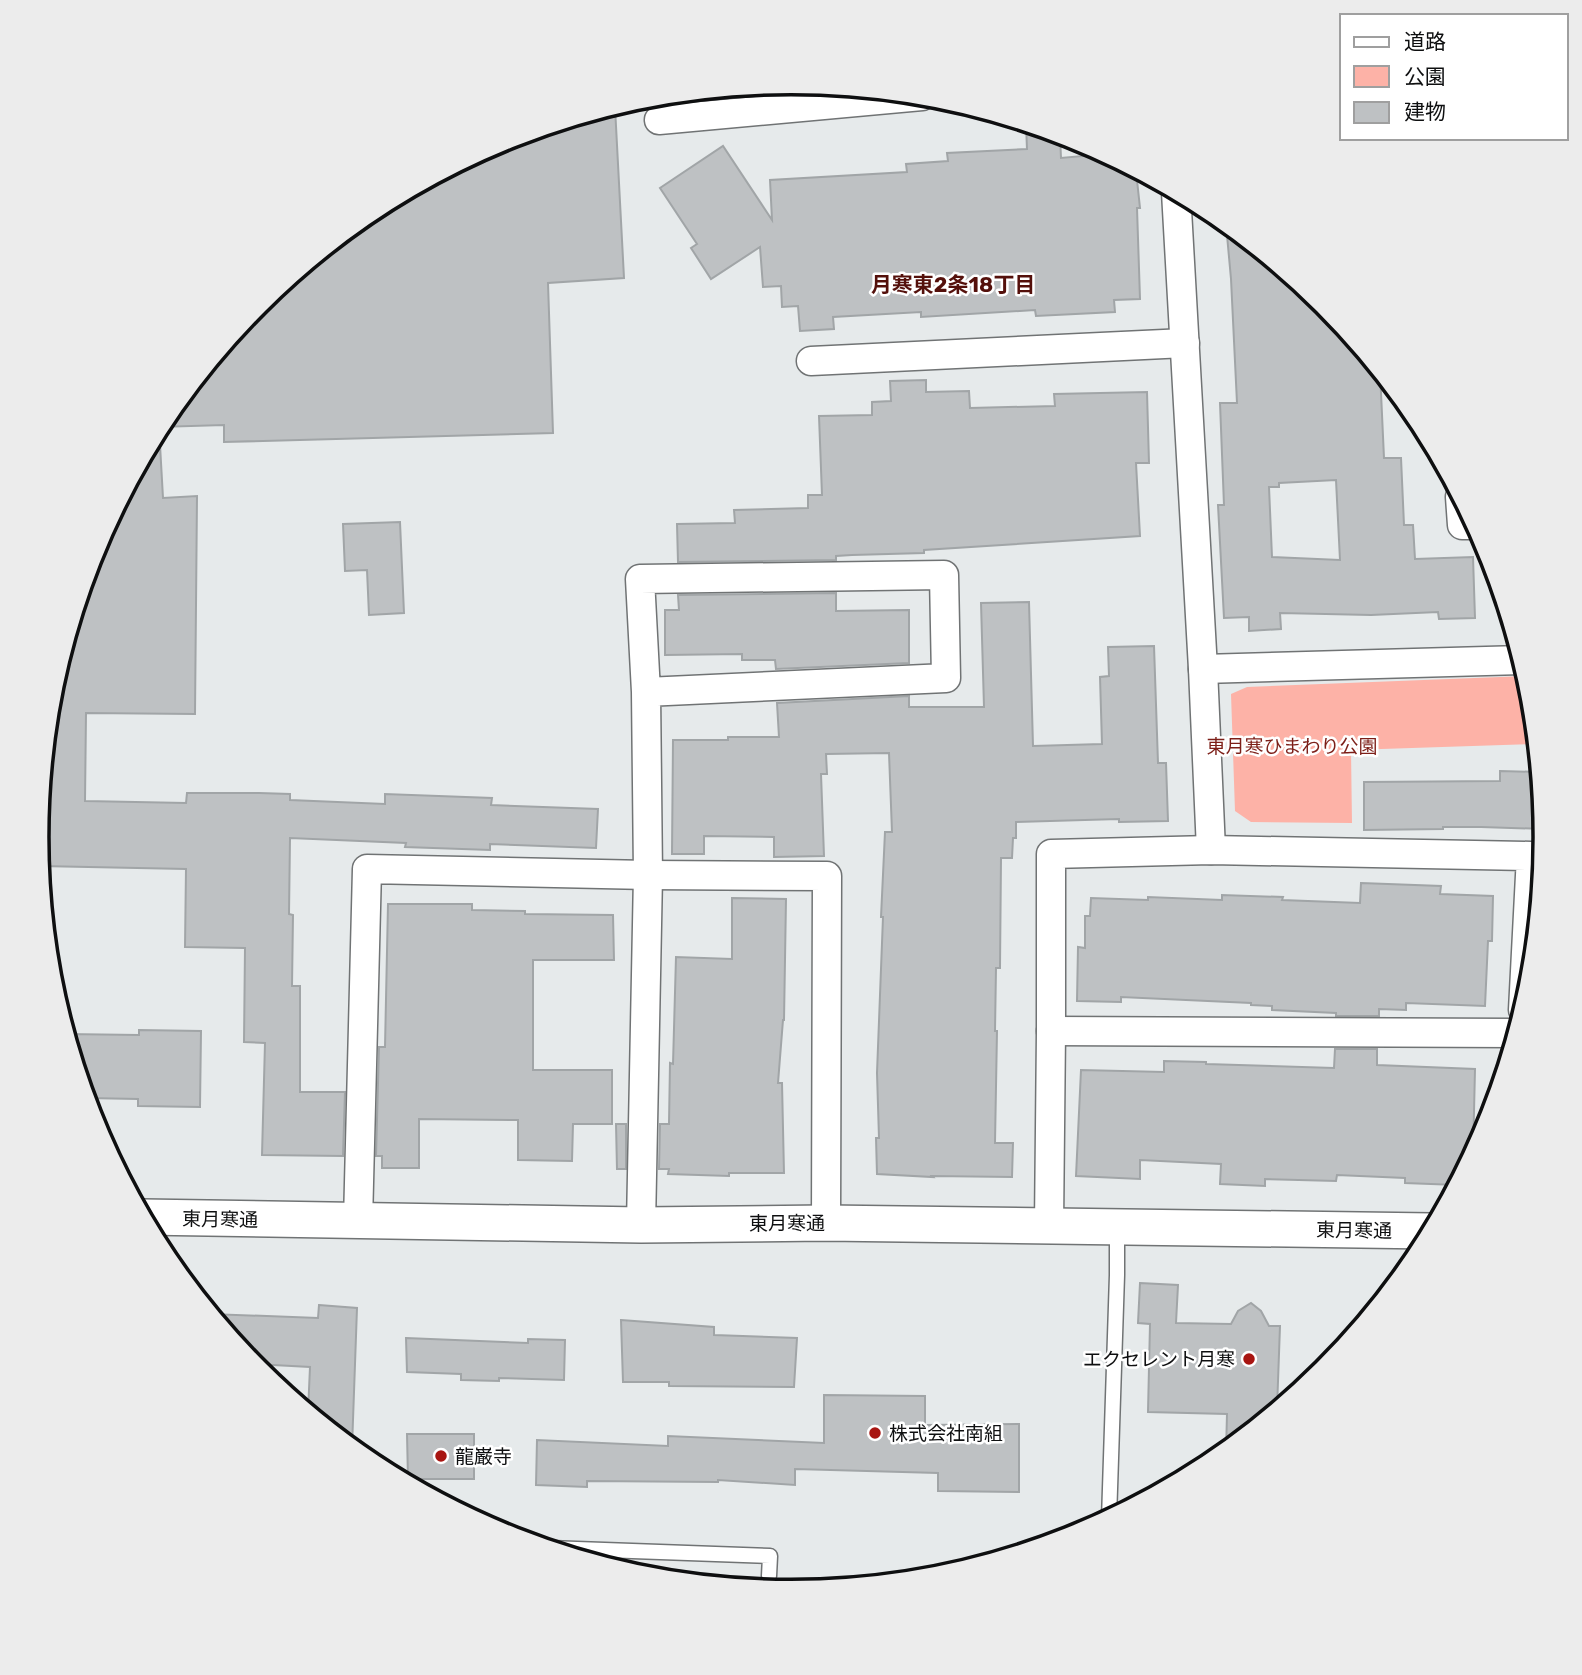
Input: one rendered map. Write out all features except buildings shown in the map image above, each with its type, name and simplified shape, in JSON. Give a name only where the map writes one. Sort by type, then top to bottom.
[{"type":"street","points":[[659,120],[873,100]]},
{"type":"street","points":[[1177,204],[1203,668],[1210,850]]},
{"type":"street","points":[[811,361],[1185,343]]},
{"type":"street","points":[[641,1225],[648,876],[646,692],[640,579],[944,575],[946,678],[646,692]]},
{"type":"street","points":[[1203,668],[1511,660]]},
{"type":"street","points":[[1049,1224],[1051,854],[1210,850],[1531,856],[1527,934]]},
{"type":"street","points":[[358,1222],[368,869],[648,876],[827,876],[826,1223]]},
{"type":"street","points":[[1051,1031],[1507,1033]]},
{"type":"street","name":"東月寒通","points":[[154,1217],[641,1225],[1049,1224],[1420,1231]]},
{"type":"lane","points":[[1109,1507],[1117,1226]]},
{"type":"lane","points":[[583,1549],[770,1556],[769,1576]]},
{"type":"green space","name":"東月寒ひまわり公園","points":[[1515,676],[1527,744],[1351,750],[1352,823],[1251,822],[1235,811],[1231,694],[1247,687]]},
{"type":"place","name":"エクセレント月寒","points":[[1249,1359]]},
{"type":"place","name":"株式会社南組","points":[[875,1433]]},
{"type":"place","name":"龍巌寺","points":[[441,1456]]},
{"type":"district","name":"月寒東2条18丁目","points":[[953,285]]}]
